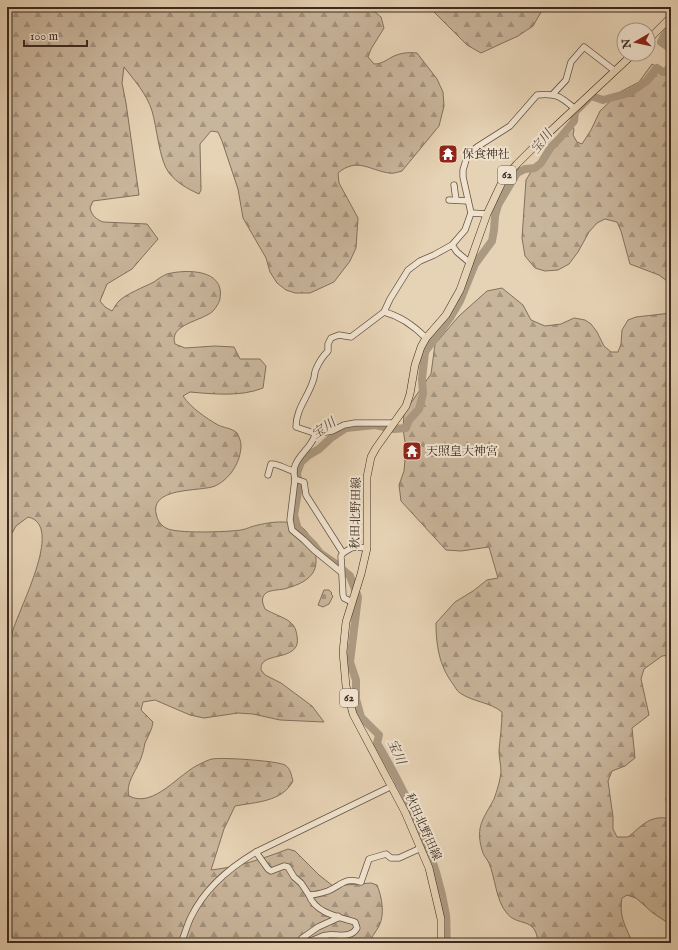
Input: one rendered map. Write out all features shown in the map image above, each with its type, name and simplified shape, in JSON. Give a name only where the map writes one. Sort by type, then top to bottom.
[{"type":"main road","points":[[656,32],[671,17]]},
{"type":"main road","name":"秋田北野田線","points":[[441,943],[442,933],[439,910],[429,868],[405,812],[356,719],[350,704],[344,667],[343,641],[346,622],[367,548],[366,477],[371,457],[406,406],[419,354],[426,338],[446,314],[460,290],[487,214],[503,180],[508,173],[574,108],[624,62]]},
{"type":"street","points":[[553,94],[566,80],[571,62],[584,47],[615,70]]},
{"type":"street","points":[[393,425],[355,423],[344,425],[332,431],[314,434],[296,428],[296,418],[313,381],[316,369],[328,351],[328,344],[331,338],[339,335],[351,337],[384,312],[390,299],[408,270],[420,261],[452,245],[465,230],[471,213],[464,182],[463,170],[466,160],[471,152],[510,126],[537,95],[553,94],[574,108]]},
{"type":"street","points":[[454,185],[456,200]]},
{"type":"street","points":[[449,200],[468,201]]},
{"type":"street","points":[[471,213],[487,214]]},
{"type":"street","points":[[452,245],[457,252],[470,263]]},
{"type":"street","points":[[384,312],[390,313],[408,322],[426,338]]},
{"type":"street","points":[[314,434],[313,441],[294,467],[297,480],[290,520],[292,530],[314,550],[341,569]]},
{"type":"street","points":[[268,475],[271,464],[275,463],[287,470],[294,471]]},
{"type":"street","points":[[297,480],[304,482],[306,495],[343,553]]},
{"type":"street","points":[[353,599],[344,598],[343,595],[341,556],[353,547],[367,548]]},
{"type":"street","points":[[181,943],[192,916],[205,894],[238,863],[256,852],[392,786]]},
{"type":"street","points":[[671,797],[669,799],[671,809]]},
{"type":"street","points":[[309,895],[328,891],[351,879],[360,882],[368,858],[386,854],[391,858],[399,858],[421,848]]},
{"type":"street","points":[[256,852],[268,869],[275,870],[284,866],[288,867],[309,895],[312,904],[320,910],[338,916],[355,922],[357,928],[354,933],[342,936],[327,935],[305,942],[301,940],[318,927],[338,918],[338,916]]},
{"type":"green space","points":[[7,7],[369,7],[381,17],[384,28],[371,49],[368,57],[374,64],[381,63],[401,54],[417,53],[437,79],[443,92],[444,106],[439,126],[402,171],[391,173],[357,165],[345,168],[338,173],[339,183],[358,218],[356,248],[350,261],[334,282],[310,293],[295,293],[286,290],[277,283],[270,272],[266,258],[243,218],[238,189],[218,132],[211,131],[200,144],[201,190],[199,194],[183,185],[169,173],[163,160],[150,105],[140,88],[124,67],[122,83],[139,195],[93,201],[90,208],[95,217],[103,222],[147,224],[158,239],[132,269],[107,284],[100,301],[105,307],[112,311],[122,298],[167,274],[175,272],[202,273],[210,276],[216,281],[220,288],[219,301],[214,310],[181,327],[174,337],[175,344],[185,348],[215,346],[234,347],[240,359],[260,359],[266,366],[263,388],[236,394],[190,392],[183,396],[194,409],[204,416],[218,425],[233,430],[237,433],[241,442],[239,458],[230,474],[215,486],[177,492],[167,495],[159,500],[156,507],[159,522],[171,530],[202,532],[241,530],[272,522],[287,522],[300,526],[305,530],[314,547],[316,556],[314,571],[303,582],[295,586],[268,592],[263,597],[262,601],[265,609],[285,619],[293,625],[297,636],[297,644],[289,653],[270,658],[265,661],[261,670],[265,675],[281,683],[312,706],[324,722],[280,720],[253,714],[238,713],[204,718],[190,715],[155,700],[143,702],[141,710],[153,722],[141,758],[130,781],[128,791],[129,796],[138,799],[148,798],[157,794],[192,768],[212,759],[250,760],[285,765],[290,770],[293,781],[282,793],[268,800],[235,806],[224,829],[211,870],[250,862],[288,849],[295,851],[319,875],[333,886],[371,883],[377,885],[381,900],[382,917],[379,926],[369,943],[7,943],[7,672],[12,658],[12,634],[36,571],[41,552],[42,536],[38,523],[28,517],[16,526],[7,542]]},
{"type":"green space","points":[[429,7],[544,7],[533,26],[518,36],[481,53],[467,45]]},
{"type":"green space","points":[[652,64],[668,73],[671,77],[671,284],[659,275],[630,264],[617,222],[605,219],[597,223],[589,232],[578,252],[569,264],[558,270],[545,271],[535,268],[525,256],[522,238],[526,180],[534,167],[560,138],[568,125],[573,126],[573,135],[577,142],[582,144],[600,111],[620,92],[639,82]]},
{"type":"green space","points":[[502,288],[523,305],[531,320],[545,326],[561,324],[574,318],[585,320],[591,324],[604,346],[611,352],[618,352],[621,344],[622,330],[628,320],[636,317],[671,313],[671,655],[662,656],[644,669],[641,679],[649,715],[632,728],[635,758],[625,766],[612,771],[608,781],[613,817],[613,829],[617,837],[628,837],[649,820],[666,818],[671,823],[671,925],[653,913],[636,898],[627,895],[622,898],[621,909],[624,924],[631,939],[627,943],[538,943],[537,934],[534,929],[530,925],[510,917],[503,907],[489,863],[484,855],[480,842],[480,828],[494,799],[500,779],[501,772],[499,751],[502,712],[492,706],[465,696],[457,690],[444,670],[441,662],[436,623],[455,602],[487,580],[498,578],[489,547],[461,551],[446,550],[401,501],[399,485],[404,471],[406,448],[403,429],[404,413],[431,374],[435,344],[459,316],[487,291]]},
{"type":"green space","points":[[324,590],[329,590],[333,596],[329,604],[323,607],[318,605]]},
{"type":"waterway","name":"宝川","points":[[671,28],[661,42],[671,49]]},
{"type":"waterway","name":"宝川","points":[[671,54],[671,66]]},
{"type":"waterway","name":"宝川","points":[[447,943],[446,915],[428,848],[410,805],[377,743],[379,735],[361,717],[356,699],[356,680],[350,662],[358,597],[350,576],[320,553],[298,529],[294,515],[299,486],[297,473],[301,462],[346,428],[375,425],[394,429],[406,428],[409,420],[419,409],[423,394],[422,379],[425,352],[450,318],[460,301],[475,264],[492,241],[498,205],[517,173],[525,169],[535,168],[541,163],[551,147],[574,121],[575,112],[591,96],[603,100],[629,93],[647,81],[657,68],[663,72],[666,72],[671,67]]},
{"type":"place","name":"保食神社","points":[[448,154]]},
{"type":"place","name":"天照皇大神宮","points":[[412,451]]}]
